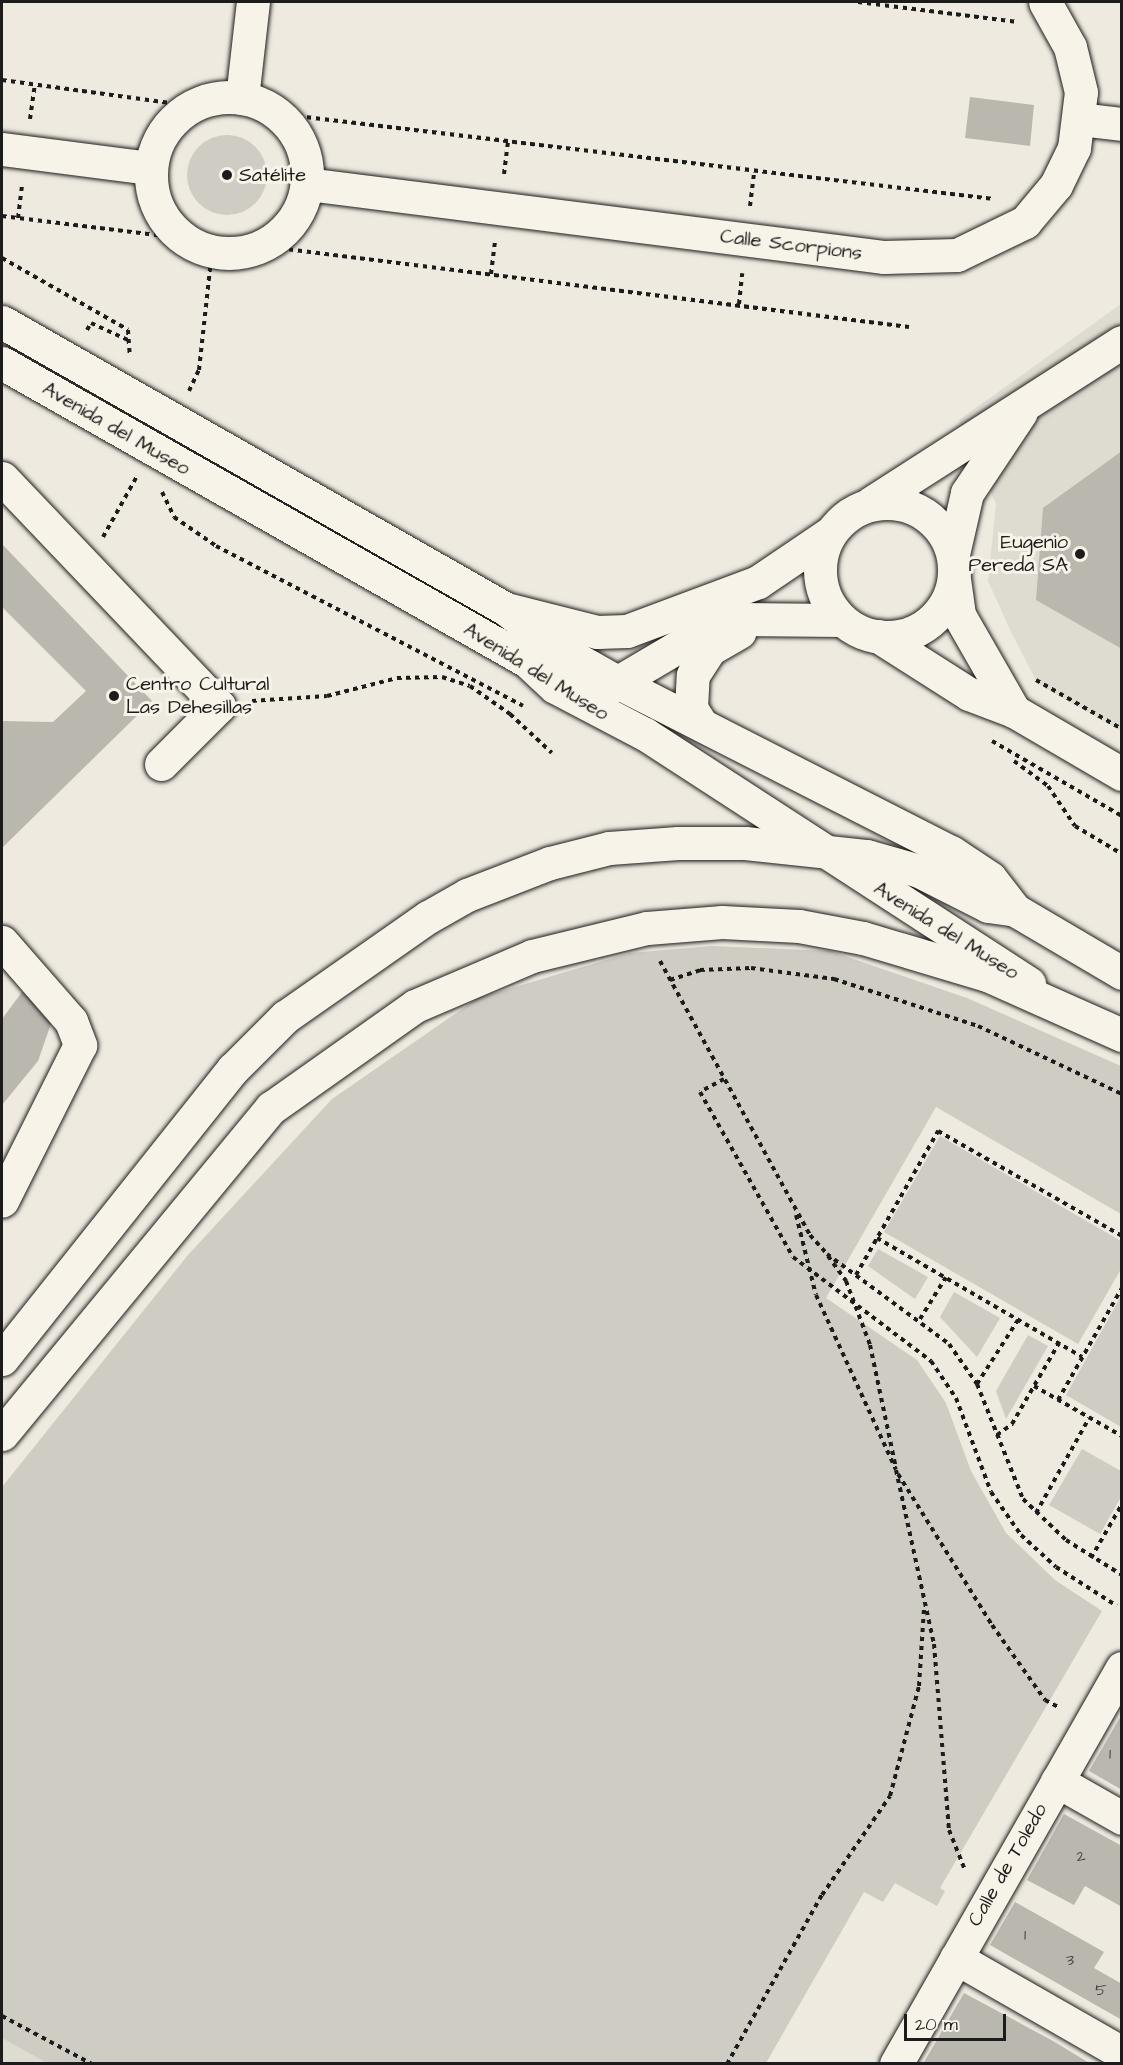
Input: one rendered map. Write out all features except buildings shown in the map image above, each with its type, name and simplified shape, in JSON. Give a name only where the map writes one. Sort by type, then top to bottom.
[{"type":"main road","points":[[242,98],[253,2]]},
{"type":"main road","name":"Calle Scorpions","points":[[307,184],[911,260],[957,255],[984,246],[1025,222],[1042,205],[1067,164],[1080,119],[1081,92],[1053,15]]},
{"type":"main road","points":[[216,97],[242,98],[280,114],[303,148],[307,184],[290,225],[262,246],[239,253],[212,251],[181,238],[161,215],[150,168],[171,122],[192,106],[216,97]]},
{"type":"main road","points":[[1080,119],[1122,124]]},
{"type":"main road","points":[[2,149],[150,168]]},
{"type":"main road","name":"Avenida del Museo","points":[[2,322],[506,609],[550,644],[619,683],[970,863],[1015,910],[1122,973]]},
{"type":"main road","points":[[506,609],[597,632],[627,631],[758,582],[829,534],[843,518],[871,503],[974,432],[1024,408],[1122,342]]},
{"type":"main road","name":"Avenida del Museo","points":[[2,363],[527,661],[555,687],[645,734],[818,849],[1077,1012],[1122,1035]]},
{"type":"main road","points":[[878,636],[919,630],[942,608],[953,567],[967,493],[1024,408]]},
{"type":"main road","points":[[2,478],[219,706],[161,764]]},
{"type":"main road","points":[[871,503],[907,505],[928,516],[953,567],[959,615],[1014,711]]},
{"type":"main road","points":[[829,534],[820,579],[841,620]]},
{"type":"main road","points":[[527,661],[598,689],[619,683],[715,625],[767,620],[841,620],[878,636],[969,694],[1014,711],[1122,774]]},
{"type":"main road","points":[[701,724],[689,693],[699,662],[730,636],[767,620]]},
{"type":"main road","points":[[2,1359],[233,1069],[285,1017],[384,944],[467,895],[609,848],[745,843],[818,849],[897,863],[988,906],[1015,910]]},
{"type":"main road","points":[[2,1434],[271,1108],[367,1036],[470,979],[621,932],[762,922],[923,954],[1077,1012]]},
{"type":"main road","points":[[2,942],[71,1021],[79,1051],[2,1201]]},
{"type":"main road","name":"Calle de Toledo","points":[[896,2064],[1122,1668]]},
{"type":"main road","points":[[1057,1780],[1122,1818]]},
{"type":"main road","points":[[956,1958],[1122,2052]]},
{"type":"path","points":[[858,2],[1053,15]]},
{"type":"path","points":[[2,80],[192,106]]},
{"type":"path","points":[[280,114],[1042,205]]},
{"type":"path","points":[[2,216],[181,238]]},
{"type":"path","points":[[262,246],[909,327]]},
{"type":"path","points":[[199,370],[212,251]]},
{"type":"path","points":[[2,258],[126,328],[130,348]]},
{"type":"path","points":[[95,335],[86,330],[91,323],[130,341]]},
{"type":"path","points":[[87,565],[142,468]]},
{"type":"path","points":[[161,486],[167,507],[191,531],[348,619],[465,672],[508,702],[530,707]]},
{"type":"path","points":[[243,703],[327,696],[398,678],[442,677],[470,686],[510,714],[552,753]]},
{"type":"path","points":[[1031,677],[1122,729]]},
{"type":"path","points":[[1014,761],[1048,786],[1075,826],[1122,854]]},
{"type":"path","points":[[656,952],[796,1212],[827,1254],[857,1307],[884,1397],[896,1470],[937,1666],[949,1830],[965,1870]]},
{"type":"path","points":[[670,980],[700,970],[751,968],[834,979],[978,1026],[1122,1094]]},
{"type":"path","points":[[724,1079],[700,1092],[782,1242],[807,1273],[908,1342],[944,1378],[991,1492],[1021,1535],[1056,1567],[1117,1606]]},
{"type":"path","points":[[856,1275],[938,1131],[1122,1236]]},
{"type":"path","points":[[796,1212],[807,1273],[896,1470],[992,1625],[1046,1700],[1058,1707]]},
{"type":"path","points":[[877,1238],[1083,1357]]},
{"type":"path","points":[[827,1254],[920,1319],[949,1344],[977,1384],[1016,1484],[1036,1513],[1091,1558],[1122,1575]]},
{"type":"path","points":[[920,1319],[945,1277]]},
{"type":"path","points":[[1058,1400],[1122,1288]]},
{"type":"path","points":[[977,1384],[1018,1320]]},
{"type":"path","points":[[997,1435],[1010,1427],[1059,1343]]},
{"type":"path","points":[[1034,1386],[1122,1436]]},
{"type":"path","points":[[1036,1513],[1089,1418]]},
{"type":"path","points":[[1091,1558],[1122,1504]]},
{"type":"path","points":[[727,2064],[822,1895],[890,1796],[920,1686],[924,1602]]},
{"type":"path","points":[[2,2016],[92,2064]]},
{"type":"shaded area","points":[[227,135],[242,138],[255,147],[264,160],[267,175],[264,190],[255,203],[242,212],[227,215],[212,212],[199,203],[190,190],[187,175],[190,160],[199,147],[212,138]]},
{"type":"shaded area","points":[[1121,304],[1121,731],[1038,684],[988,581],[996,504],[959,420]]},
{"type":"shaded area","points":[[712,946],[830,951],[967,998],[1121,1066],[1121,1214],[936,1107],[826,1298],[917,1360],[946,1403],[971,1471],[1006,1533],[1055,1580],[1102,1611],[940,1888],[945,1891],[937,1906],[895,1883],[883,1902],[864,1892],[766,2063],[49,2064],[2,2038],[2,1487],[188,1255],[332,1099],[478,998],[630,953]]},
{"type":"shaded area","points":[[940,1136],[1121,1241],[1121,1269],[1078,1344],[884,1232]]},
{"type":"shaded area","points":[[878,1249],[928,1277],[915,1299],[868,1266]]},
{"type":"shaded area","points":[[954,1292],[1000,1318],[977,1357],[940,1317]]},
{"type":"shaded area","points":[[1121,1296],[1121,1427],[1066,1395]]},
{"type":"shaded area","points":[[1028,1335],[1048,1346],[1006,1419],[996,1391]]},
{"type":"shaded area","points":[[1082,1449],[1121,1471],[1121,1497],[1100,1534],[1049,1505]]},
{"type":"shaded area","points":[[2,2036],[53,2063],[2,2063]]},
{"type":"place","name":"Satélite","points":[[227,175]]},
{"type":"place","name":"Eugenio Pereda SA","points":[[1080,554]]},
{"type":"place","name":"Centro Cultural Las Dehesillas","points":[[114,696]]}]
